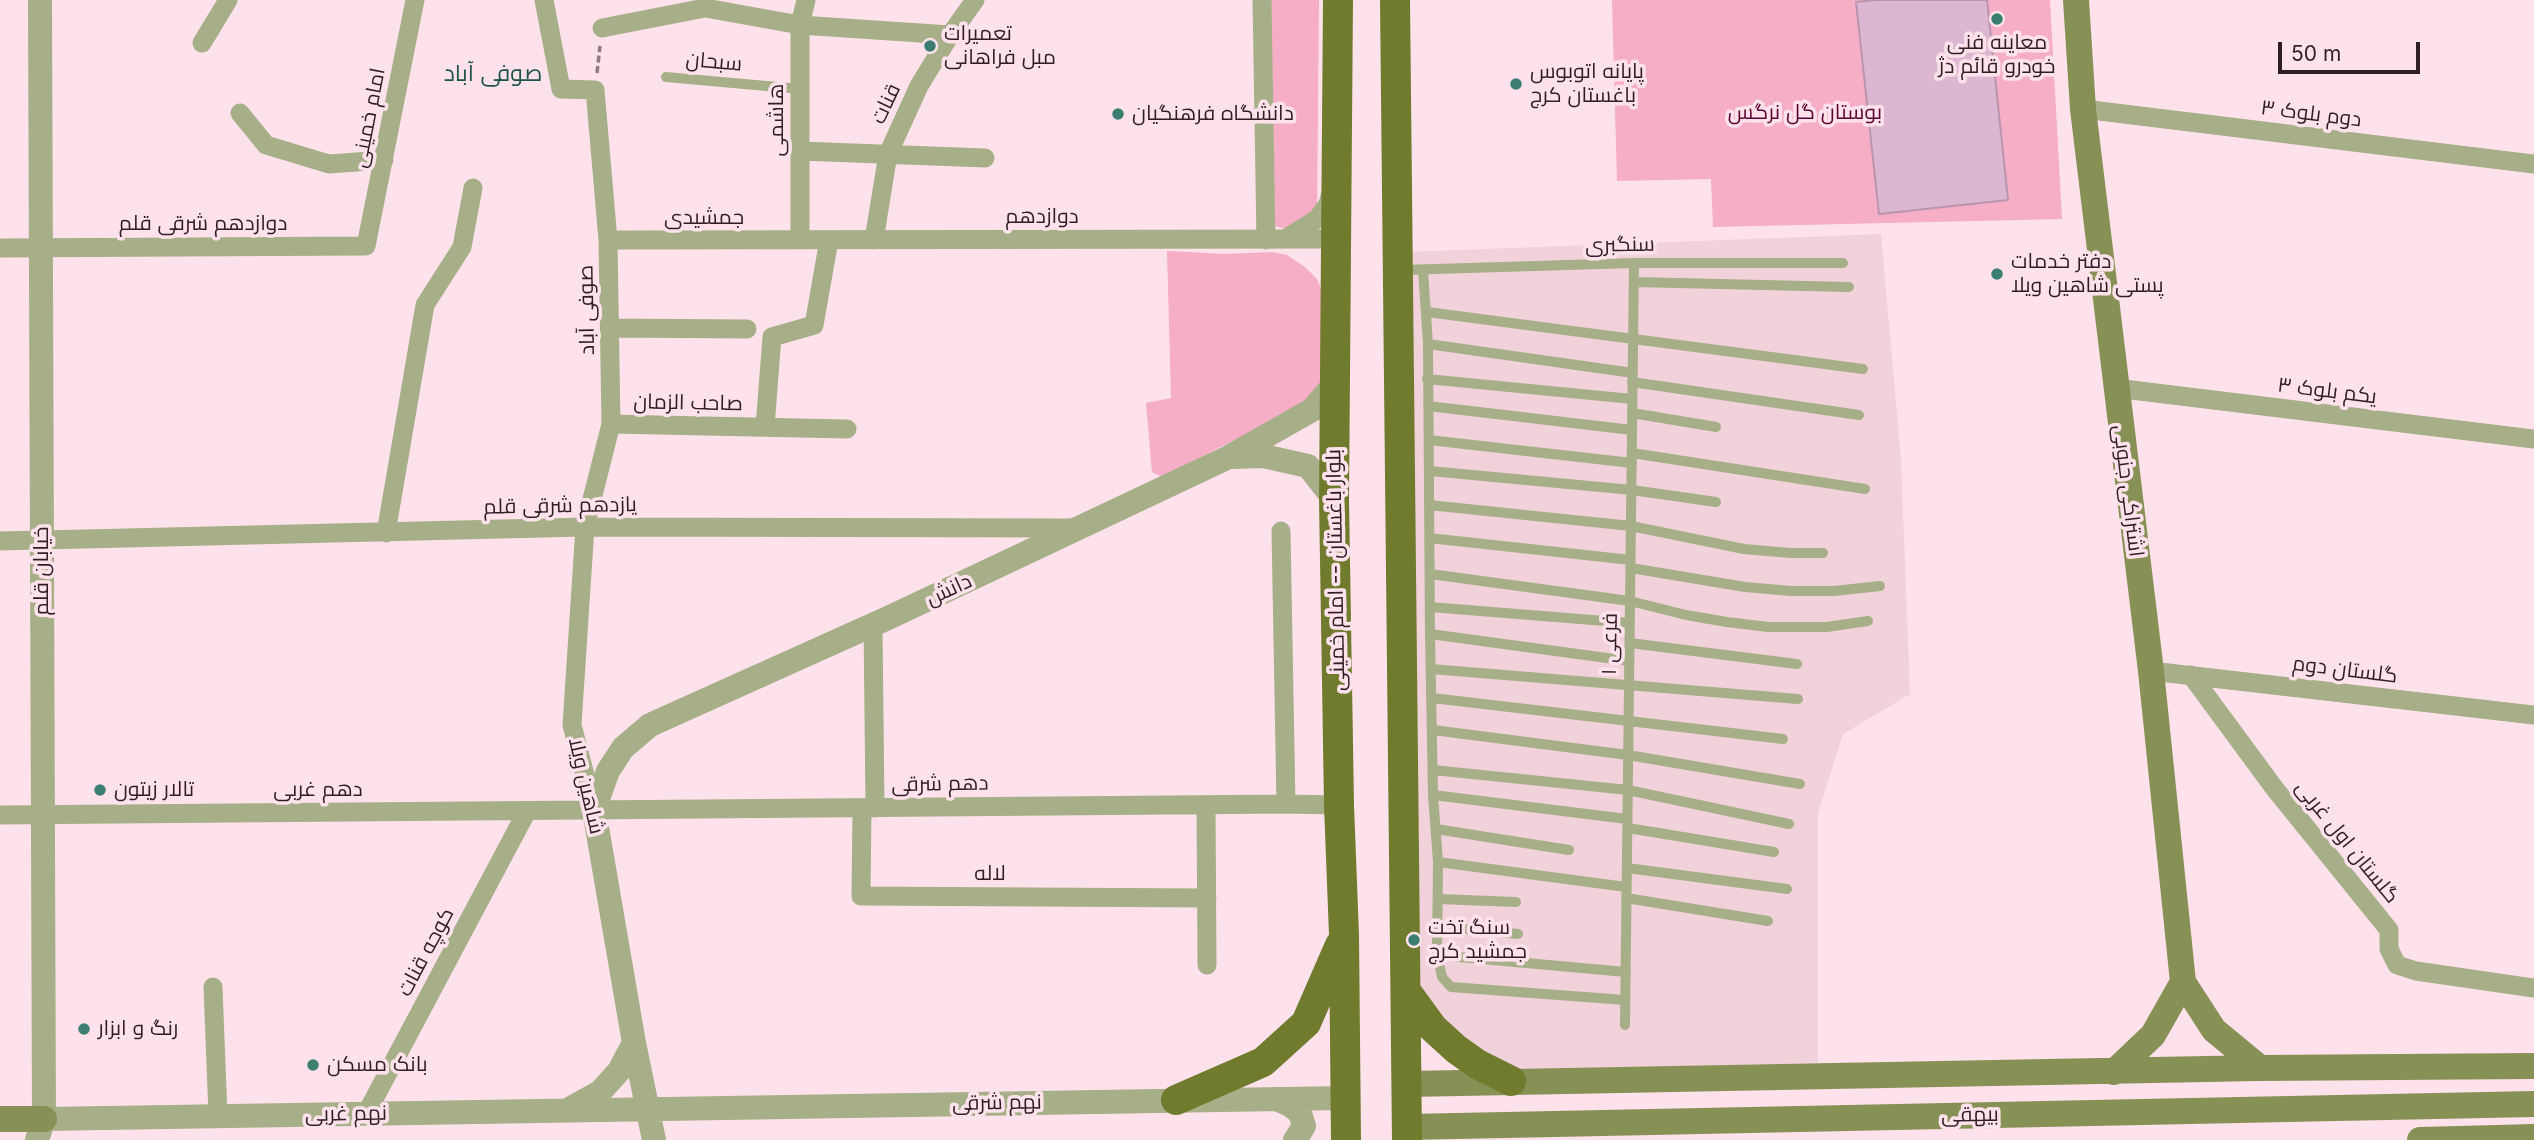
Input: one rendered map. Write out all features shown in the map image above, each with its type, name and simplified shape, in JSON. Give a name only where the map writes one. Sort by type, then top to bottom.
[{"type":"main road","name":"بلوار باغستان -- امام خمینی","points":[[1338,0],[1334,499],[1346,1140]]},
{"type":"main road","points":[[1395,0],[1410,270],[1407,1133]]},
{"type":"main road","name":"اشتراکی جنوبی","points":[[2076,0],[2083,109],[2151,671],[2183,982],[2214,1030],[2260,1068]]},
{"type":"main road","points":[[1176,1100],[1263,1062],[1306,1023],[1344,934]]},
{"type":"main road","points":[[2114,1072],[2153,1035],[2183,982]]},
{"type":"main road","points":[[1406,990],[1433,1028],[1456,1049],[1477,1064],[1511,1081]]},
{"type":"main road","name":"بیهقی","points":[[1407,1084],[2260,1068],[2534,1066]]},
{"type":"main road","points":[[2500,1105],[2501,1067]]},
{"type":"main road","points":[[1446,1132],[1447,1102],[1464,1082]]},
{"type":"main road","name":"بیهقی","points":[[1407,1133],[2534,1104]]},
{"type":"main road","points":[[0,1119],[41,1130]]},
{"type":"main road","points":[[2420,1140],[2534,1137]]},
{"type":"street","name":"خیابان قلم","points":[[40,0],[43,815],[41,1130]]},
{"type":"street","points":[[202,43],[228,0]]},
{"type":"street","name":"امام خمینی","points":[[366,246],[415,0]]},
{"type":"street","points":[[544,0],[561,89],[594,90]]},
{"type":"street","name":"هاشمی","points":[[800,240],[800,25],[806,0]]},
{"type":"street","name":"قنات","points":[[874,240],[888,154],[919,86],[975,0]]},
{"type":"street","points":[[1262,0],[1275,240]]},
{"type":"street","points":[[602,28],[705,8],[800,25],[950,35]]},
{"type":"street","name":"صوفی آباد","points":[[585,527],[611,424],[608,240],[594,90]]},
{"type":"street","name":"دوم بلوک ۳","points":[[2083,109],[2534,163]]},
{"type":"street","points":[[240,113],[266,145],[328,164],[384,160]]},
{"type":"street","points":[[800,151],[985,158]]},
{"type":"street","points":[[1275,240],[1317,219],[1328,204],[1338,172]]},
{"type":"street","points":[[386,533],[425,305],[462,247],[473,188]]},
{"type":"street","name":"دوازدهم","points":[[800,240],[1337,239]]},
{"type":"street","name":"جمشیدی","points":[[608,240],[800,240]]},
{"type":"street","name":"صاحب الزمان","points":[[765,427],[772,337],[814,325],[829,240]]},
{"type":"street","points":[[1275,240],[1316,254],[1326,265],[1336,299]]},
{"type":"street","name":"دوازدهم شرقی قلم","points":[[0,248],[366,246]]},
{"type":"street","points":[[610,328],[747,329]]},
{"type":"street","points":[[1228,457],[1312,410],[1335,383]]},
{"type":"street","name":"یکم بلوک ۳","points":[[2115,388],[2534,439]]},
{"type":"street","name":"صاحب الزمان","points":[[611,424],[847,429]]},
{"type":"street","name":"دانش","points":[[594,810],[608,771],[623,748],[650,725],[873,625],[1228,457],[1263,456],[1308,466],[1334,499]]},
{"type":"street","name":"یازدهم شرقی قلم","points":[[0,541],[585,527],[1080,528]]},
{"type":"street","name":"شاهین ویلا","points":[[585,527],[572,725],[594,810],[634,1042],[654,1140]]},
{"type":"street","points":[[1281,531],[1286,804]]},
{"type":"street","points":[[868,808],[873,625]]},
{"type":"street","name":"گلستان دوم","points":[[2151,671],[2534,715]]},
{"type":"street","name":"گلستان اول غربی","points":[[2191,675],[2275,789],[2389,930],[2389,949],[2397,965],[2416,971],[2534,988]]},
{"type":"street","points":[[1206,804],[1207,965]]},
{"type":"street","name":"دهم شرقی","points":[[594,810],[1339,805]]},
{"type":"street","name":"لاله","points":[[868,808],[861,896],[1207,898]]},
{"type":"street","name":"دهم غربی","points":[[0,815],[594,810]]},
{"type":"street","name":"کوچه قنات","points":[[366,1114],[527,811]]},
{"type":"street","points":[[213,987],[218,1116]]},
{"type":"street","points":[[566,1111],[600,1092],[619,1071],[634,1042]]},
{"type":"street","points":[[1275,1098],[1300,1113],[1304,1126],[1295,1140]]},
{"type":"street","name":"نهم شرقی","points":[[649,1109],[1345,1098]]},
{"type":"street","name":"نهم غربی","points":[[41,1130],[218,1116],[649,1109]]},
{"type":"lane","name":"سبحان","points":[[666,77],[800,89]]},
{"type":"lane","name":"سنگبری","points":[[1410,270],[1634,263],[1843,263]]},
{"type":"lane","name":"۱ فرعی","points":[[1625,1025],[1634,263]]},
{"type":"lane","points":[[1410,270],[1427,312],[1433,794],[1438,862],[1437,955],[1442,977],[1451,987],[1625,1000]]},
{"type":"lane","points":[[1634,282],[1849,287]]},
{"type":"lane","points":[[1427,312],[1863,369]]},
{"type":"lane","points":[[1428,344],[1859,415]]},
{"type":"lane","points":[[1427,379],[1632,399]]},
{"type":"lane","points":[[1428,406],[1632,430]]},
{"type":"lane","points":[[1632,413],[1716,427]]},
{"type":"lane","points":[[1429,440],[1632,458],[1865,489]]},
{"type":"lane","points":[[1430,471],[1632,490],[1716,502]]},
{"type":"lane","points":[[1429,505],[1631,526],[1744,549],[1823,553]]},
{"type":"lane","points":[[1429,538],[1631,564],[1745,587],[1833,591],[1880,586]]},
{"type":"lane","points":[[1430,574],[1630,601],[1686,615],[1768,627],[1827,627],[1868,621]]},
{"type":"lane","points":[[1430,607],[1630,623]]},
{"type":"lane","points":[[1430,634],[1629,661]]},
{"type":"lane","points":[[1630,643],[1797,664]]},
{"type":"lane","points":[[1431,668],[1798,699]]},
{"type":"lane","points":[[1432,698],[1783,739]]},
{"type":"lane","points":[[1433,730],[1628,755],[1800,783]]},
{"type":"lane","points":[[1433,770],[1628,790],[1789,824]]},
{"type":"lane","points":[[1433,794],[1628,823],[1774,852]]},
{"type":"lane","points":[[1436,829],[1569,850]]},
{"type":"lane","points":[[1438,862],[1626,893],[1768,921]]},
{"type":"lane","points":[[1627,869],[1787,889]]},
{"type":"lane","points":[[1438,899],[1516,902]]},
{"type":"lane","points":[[1438,926],[1518,934]]},
{"type":"lane","points":[[1437,955],[1626,972]]},
{"type":"path","points":[[594,90],[602,28]]},
{"type":"shaded area","points":[[1881,234],[1901,459],[1910,694],[1843,734],[1818,813],[1818,1063],[1515,1070],[1462,1043],[1416,992],[1405,252]]},
{"type":"green space","points":[[1271,0],[1319,0],[1317,219],[1286,229],[1275,226]]},
{"type":"green space","name":"بوستان گل نرگس","points":[[1612,0],[2050,0],[2062,219],[1713,227],[1711,179],[1617,181]]},
{"type":"green space","points":[[1167,251],[1226,254],[1273,252],[1287,255],[1317,279],[1326,301],[1322,380],[1301,406],[1162,477],[1152,472],[1146,403],[1171,398]]},
{"type":"building","points":[[1987,0],[2008,200],[1879,214],[1856,2]]},
{"type":"place","name":"معاینه فنی خودرو قائم دژ","points":[[1997,19]]},
{"type":"place","name":"تعمیرات مبل فراهانی","points":[[930,46]]},
{"type":"place","name":"پایانه اتوبوس باغستان کرج","points":[[1516,84]]},
{"type":"place","name":"دانشگاه فرهنگیان","points":[[1118,114]]},
{"type":"place","name":"دفتر خدمات پستی شاهین ویلا","points":[[1997,274]]},
{"type":"place","name":"تالار زیتون","points":[[100,790]]},
{"type":"place","name":"سنگ تخت جمشید کرج","points":[[1414,940]]},
{"type":"place","name":"رنگ و ابزار","points":[[84,1029]]},
{"type":"place","name":"بانک مسکن","points":[[313,1065]]},
{"type":"district","name":"صوفی آباد","points":[[493,74]]}]
